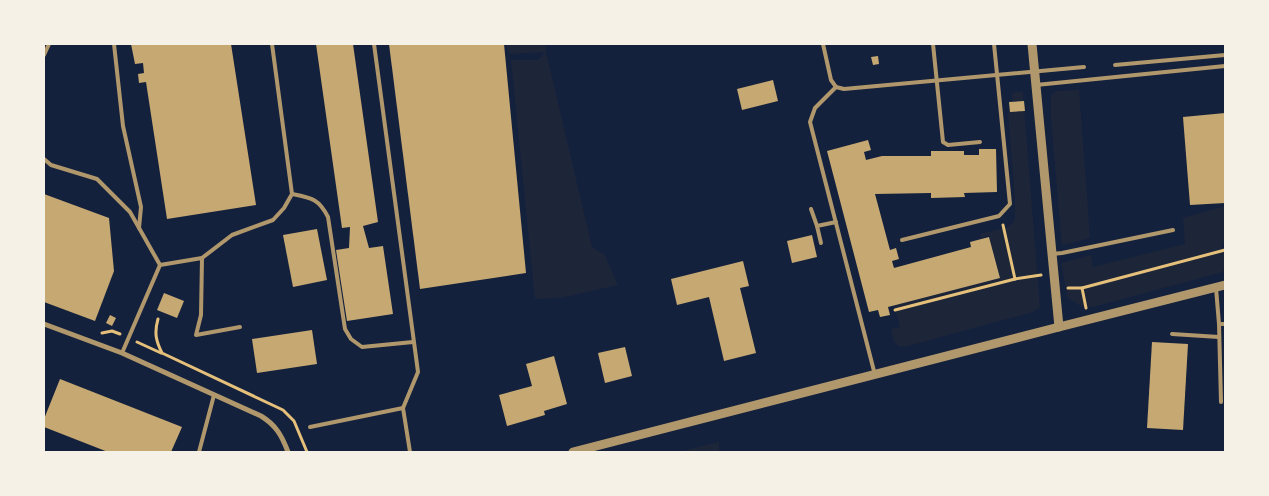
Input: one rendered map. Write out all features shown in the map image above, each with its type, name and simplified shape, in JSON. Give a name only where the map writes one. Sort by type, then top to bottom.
[{"type":"street","points":[[1032,44],[1059,327]]},
{"type":"street","points":[[573,452],[1221,287]]},
{"type":"street","points":[[44,324],[122,353],[270,422],[281,434],[288,452]]},
{"type":"lane","points":[[44,55],[49,44]]},
{"type":"lane","points":[[114,44],[123,126],[141,207],[139,228]]},
{"type":"lane","points":[[160,265],[202,258],[232,235],[273,220],[284,208],[292,194],[272,44]]},
{"type":"lane","points":[[374,44],[418,372],[404,408],[410,452]]},
{"type":"lane","points":[[823,44],[831,80],[836,87],[844,89],[1084,67]]},
{"type":"lane","points":[[933,44],[943,142],[948,145],[980,142]]},
{"type":"lane","points":[[902,240],[999,216],[1010,204],[994,44]]},
{"type":"lane","points":[[1115,65],[1225,55]]},
{"type":"lane","points":[[1036,85],[1225,66]]},
{"type":"lane","points":[[836,87],[815,108],[810,122],[875,375]]},
{"type":"lane","points":[[44,159],[51,165],[96,179],[130,212],[160,265]]},
{"type":"lane","points":[[292,194],[311,198],[322,204],[328,217],[345,330],[351,339],[362,347],[413,342]]},
{"type":"lane","points":[[811,209],[821,243]]},
{"type":"lane","points":[[817,226],[836,222]]},
{"type":"lane","points":[[1052,254],[1173,230]]},
{"type":"lane","points":[[202,258],[201,315],[196,335],[240,327]]},
{"type":"lane","points":[[122,353],[160,265]]},
{"type":"lane","points":[[1221,287],[1219,324],[1221,402]]},
{"type":"lane","points":[[1219,324],[1225,324]]},
{"type":"lane","points":[[1172,334],[1220,337]]},
{"type":"lane","points":[[199,452],[214,395]]},
{"type":"lane","points":[[310,426],[404,408]]},
{"type":"path","points":[[1006,222],[1002,225],[1015,279]]},
{"type":"path","points":[[1066,288],[1082,288],[1225,250]]},
{"type":"path","points":[[895,310],[1015,279],[1042,274]]},
{"type":"path","points":[[1065,279],[1066,295]]},
{"type":"path","points":[[1080,310],[1086,310],[1082,288]]},
{"type":"path","points":[[158,320],[155,330],[156,342],[162,353]]},
{"type":"path","points":[[100,334],[112,331],[129,338],[283,410],[294,421],[307,452]]},
{"type":"shaded area","points":[[507,44],[546,44],[546,52],[592,247],[605,255],[618,285],[560,298],[535,299],[511,60],[538,60],[545,52],[509,54]]},
{"type":"shaded area","points":[[1079,90],[1090,238],[1062,245],[1051,119],[1051,95],[1057,91]]},
{"type":"shaded area","points":[[1022,92],[1023,95],[1040,308],[1033,312],[904,347],[898,346],[894,341],[891,329],[900,327],[894,305],[1000,278],[989,235],[981,238],[980,234],[1005,228],[1011,225],[1015,219],[1008,112],[1009,102],[1013,102],[1012,94]]},
{"type":"shaded area","points":[[1225,206],[1225,237],[1222,247],[1225,265],[1223,272],[1093,307],[1082,307],[1068,298],[1061,263],[1091,255],[1093,267],[1185,244],[1183,218]]},
{"type":"shaded area","points":[[719,442],[719,452],[679,452]]},
{"type":"building","points":[[131,44],[231,44],[256,205],[167,219],[146,82],[139,83],[138,74],[144,73],[143,63],[135,64]]},
{"type":"building","points":[[316,44],[353,44],[378,222],[363,226],[369,248],[383,246],[393,314],[347,321],[336,250],[349,248],[350,227],[342,228]]},
{"type":"building","points":[[389,44],[504,44],[526,273],[420,289]]},
{"type":"building","points":[[878,56],[879,64],[873,65],[871,57]]},
{"type":"building","points":[[773,80],[778,101],[742,110],[737,89]]},
{"type":"building","points":[[1024,101],[1025,111],[1010,112],[1009,102]]},
{"type":"building","points":[[1225,113],[1225,203],[1190,205],[1183,117]]},
{"type":"building","points":[[868,140],[871,150],[864,152],[866,160],[882,156],[931,156],[931,151],[964,151],[964,155],[979,155],[979,149],[996,149],[997,192],[964,193],[965,197],[931,198],[931,193],[875,194],[890,250],[896,248],[899,259],[892,261],[894,268],[971,247],[970,242],[989,237],[1000,278],[888,307],[890,315],[880,317],[878,310],[869,312],[827,151]]},
{"type":"building","points":[[44,194],[109,218],[114,271],[95,321],[44,302]]},
{"type":"building","points":[[317,229],[327,280],[293,287],[283,235]]},
{"type":"building","points":[[812,235],[817,257],[792,263],[787,241]]},
{"type":"building","points":[[743,261],[749,286],[740,288],[756,353],[724,361],[709,297],[677,305],[671,279]]},
{"type":"building","points":[[164,293],[184,301],[177,318],[157,310]]},
{"type":"building","points":[[110,315],[116,318],[112,326],[106,323]]},
{"type":"building","points":[[312,330],[317,364],[257,373],[252,339]]},
{"type":"building","points":[[1152,342],[1188,344],[1183,430],[1147,428]]},
{"type":"building","points":[[625,347],[632,376],[605,383],[598,353]]},
{"type":"building","points":[[554,356],[567,404],[544,411],[545,415],[507,426],[499,395],[532,386],[526,364]]},
{"type":"building","points":[[60,379],[182,427],[171,452],[108,452],[44,427],[44,419]]}]
